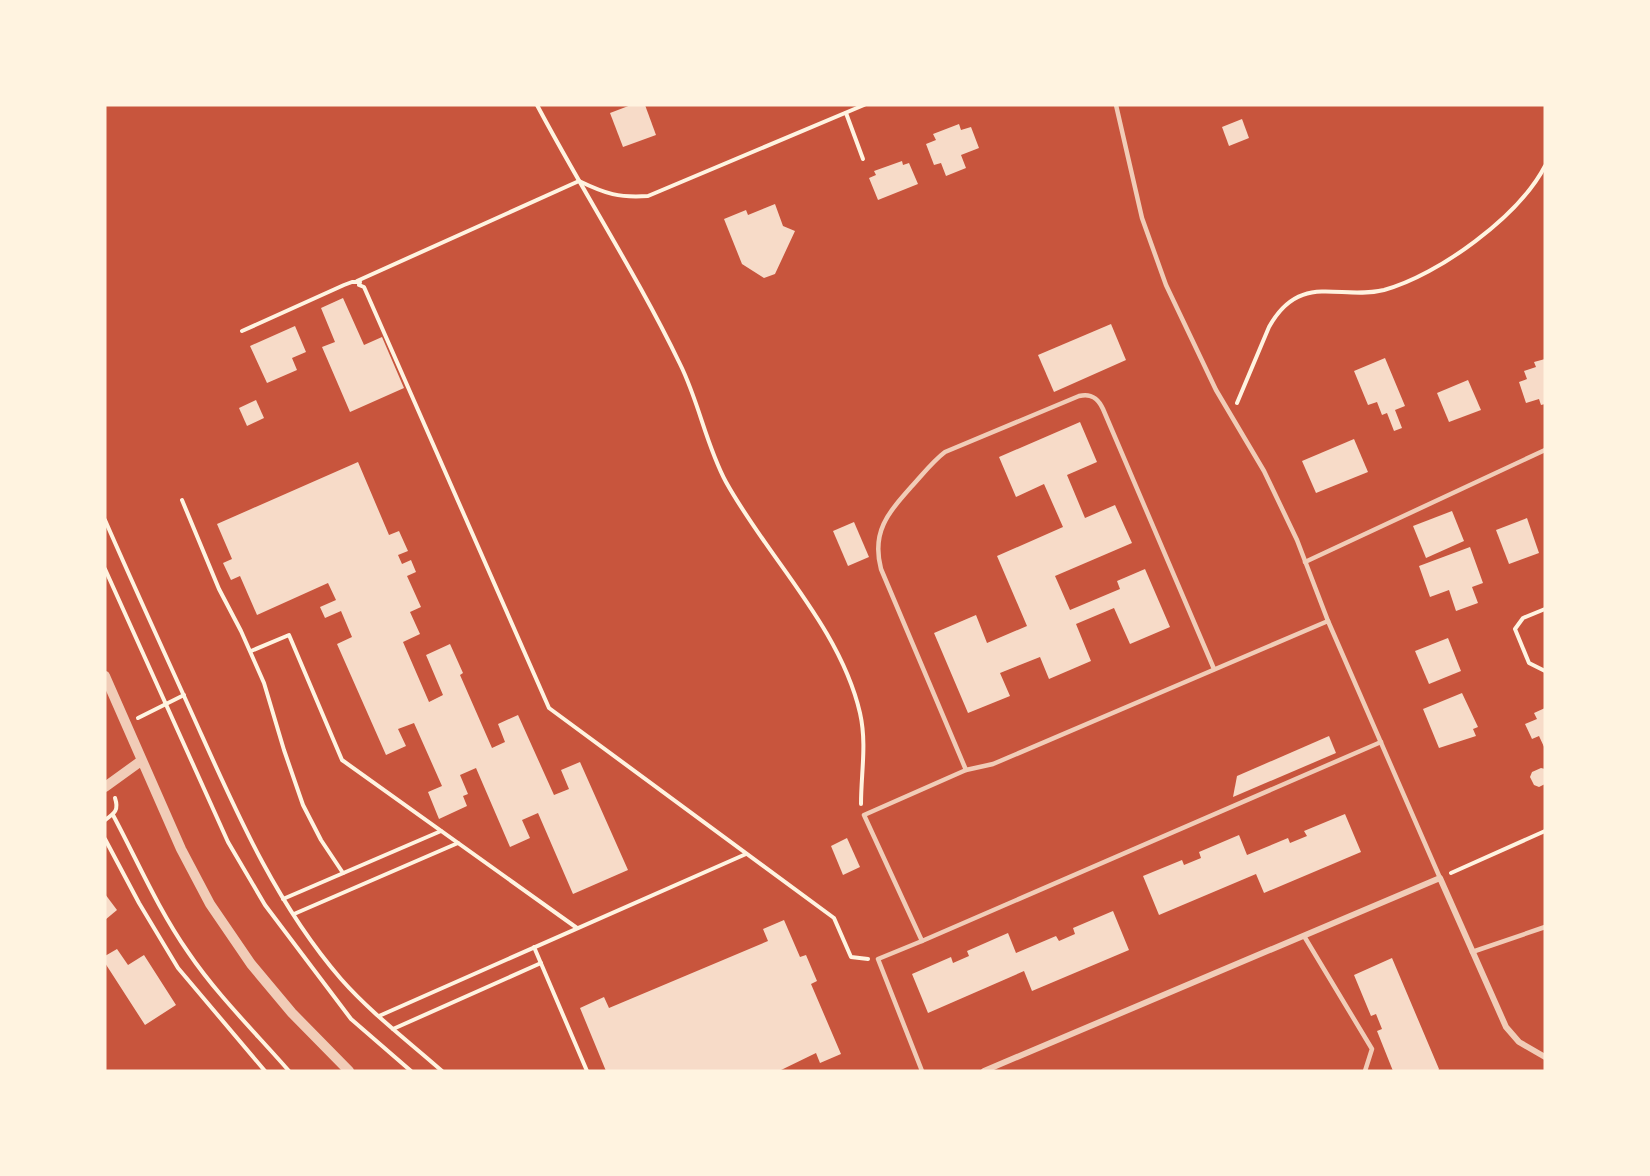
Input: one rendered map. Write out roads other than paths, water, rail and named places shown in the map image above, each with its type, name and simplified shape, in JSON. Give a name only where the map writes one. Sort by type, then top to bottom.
[{"type":"street","points":[[105,676],[193,874],[227,930],[251,964],[292,1013],[349,1071]]},
{"type":"street","points":[[105,787],[141,761]]},
{"type":"street","points":[[984,1071],[1440,878],[1511,1034],[1531,1050],[1545,1057]]},
{"type":"lane","points":[[1116,105],[1140,208],[1160,270],[1201,360],[1264,471],[1440,878]]},
{"type":"lane","points":[[966,770],[881,570],[878,559],[880,533],[888,513],[935,460],[945,452],[1068,400],[1085,394],[1092,396],[1100,404],[1214,669]]},
{"type":"lane","points":[[1305,562],[1545,450]]},
{"type":"lane","points":[[921,941],[864,815],[966,770],[993,764],[1328,621]]},
{"type":"lane","points":[[922,1071],[878,959],[1381,742]]},
{"type":"lane","points":[[1472,952],[1545,927]]},
{"type":"lane","points":[[1304,936],[1372,1049],[1365,1071]]}]
